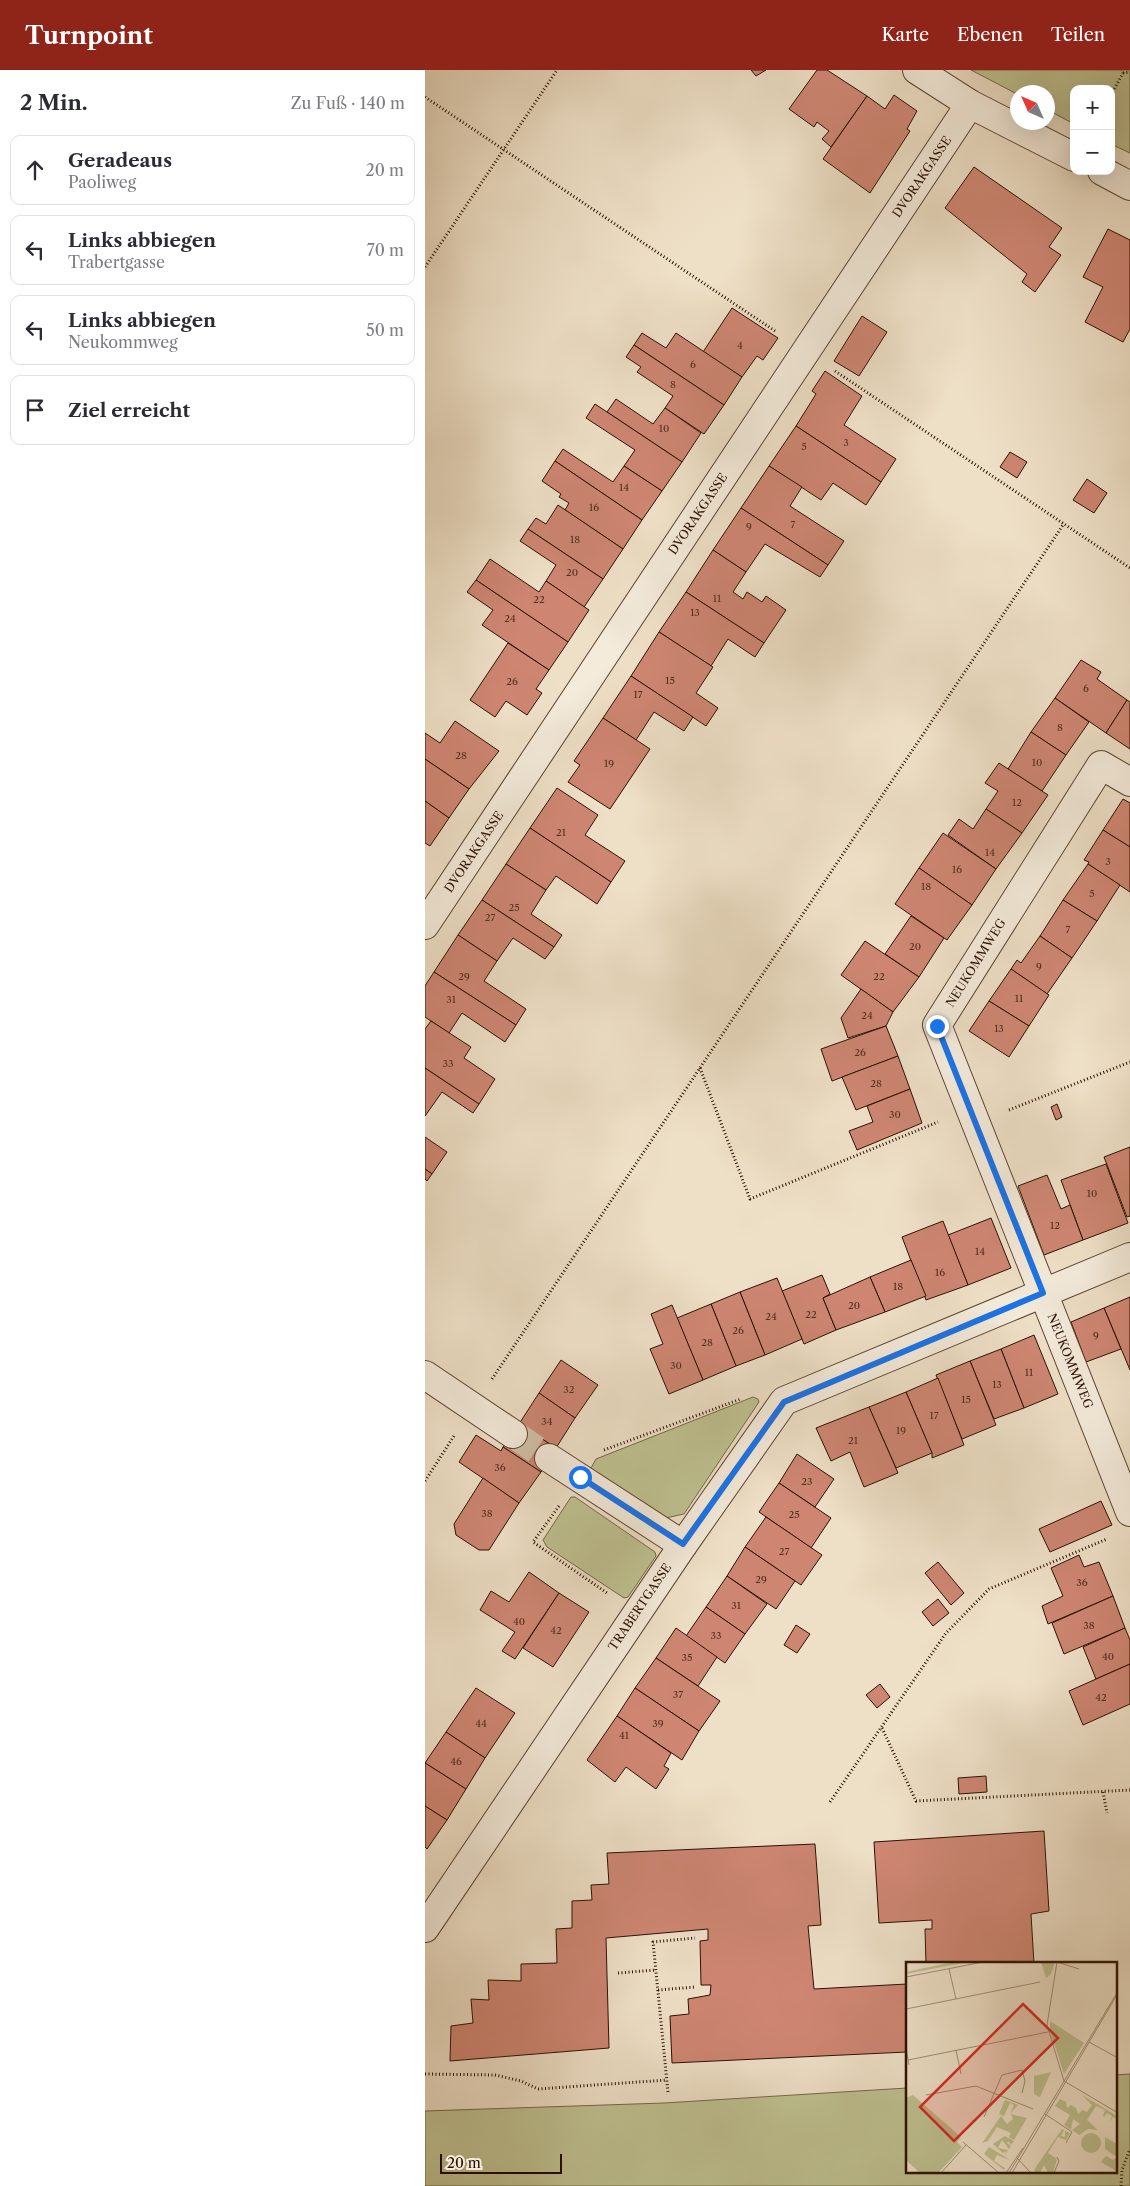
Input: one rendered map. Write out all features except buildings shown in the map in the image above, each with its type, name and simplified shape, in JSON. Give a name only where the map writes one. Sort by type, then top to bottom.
[{"type":"street","points":[[917,70],[970,104],[1070,155]]},
{"type":"street","name":"DVORAKGASSE","points":[[425,925],[970,104]]},
{"type":"street","points":[[1109,175],[1130,186]]},
{"type":"street","name":"NEUKOMMWEG","points":[[1130,782],[1101,765],[937,1026],[1130,1512]]},
{"type":"street","name":"TRABERTGASSE","points":[[425,1928],[683,1544],[784,1402],[1130,1257]]},
{"type":"street","points":[[425,1375],[513,1434]]},
{"type":"street","points":[[549,1458],[683,1544]]},
{"type":"path","points":[[425,267],[557,70]]},
{"type":"path","points":[[1115,87],[1122,72],[1130,72]]},
{"type":"path","points":[[425,1481],[1063,525]]},
{"type":"path","points":[[700,1068],[750,1199],[973,1116],[1130,1062]]},
{"type":"path","points":[[830,1802],[947,1633],[989,1589],[1112,1537]]},
{"type":"path","points":[[881,1727],[916,1801],[1130,1790]]},
{"type":"path","points":[[1103,1792],[1107,1813]]},
{"type":"path","points":[[668,2092],[653,1942],[695,1938]]},
{"type":"path","points":[[617,1973],[656,1970]]},
{"type":"path","points":[[658,1990],[695,1987]]},
{"type":"path","points":[[425,2074],[495,2075],[521,2081],[538,2089],[667,2080]]},
{"type":"path","points":[[1121,2186],[1122,2170],[1130,2149]]},
{"type":"green space","points":[[971,70],[1130,70],[1130,153],[1115,146],[1115,85],[1070,85],[1070,122],[1055,114],[1055,85],[1010,85],[1010,90]]},
{"type":"green space","points":[[753,1397],[758,1399],[759,1402],[684,1514],[661,1519],[591,1468],[596,1459]]},
{"type":"green space","points":[[571,1497],[575,1497],[655,1552],[656,1556],[628,1597],[624,1598],[547,1547],[543,1540]]},
{"type":"green space","points":[[1130,2074],[1130,2186],[425,2186],[425,2111],[664,2103],[906,2088],[906,2174],[1117,2174],[1117,2075]]},
{"type":"tunnel","points":[[513,1434],[549,1458]]},
{"type":"route","points":[[580,1477],[683,1544],[784,1402],[1043,1293],[937,1026]]}]
